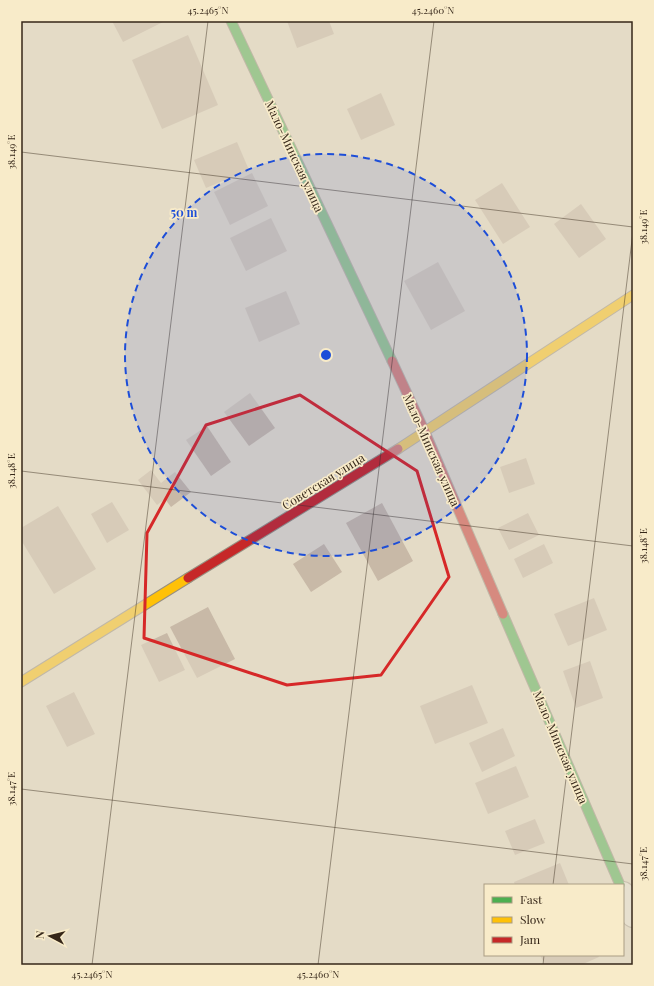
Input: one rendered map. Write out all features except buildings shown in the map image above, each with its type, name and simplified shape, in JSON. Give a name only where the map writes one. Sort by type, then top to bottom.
[{"type":"street","name":"Мало-Минская улица","points":[[231,21],[426,432],[620,884]]},
{"type":"street","name":"Советская улица","points":[[21,682],[426,432],[633,295]]},
{"type":"street","points":[[624,895],[633,916]]},
{"type":"highlighted area","points":[[300,395],[417,471],[449,577],[381,675],[287,685],[144,638],[147,533],[206,425]]},
{"type":"traffic: fast","points":[[231,21],[392,361]]},
{"type":"traffic: fast","points":[[503,614],[620,884]]},
{"type":"traffic: slow","points":[[398,449],[633,295]]},
{"type":"traffic: slow","points":[[21,682],[188,578]]},
{"type":"traffic: jam","points":[[392,361],[425,432],[503,614]]},
{"type":"traffic: jam","points":[[188,578],[398,449]]}]
